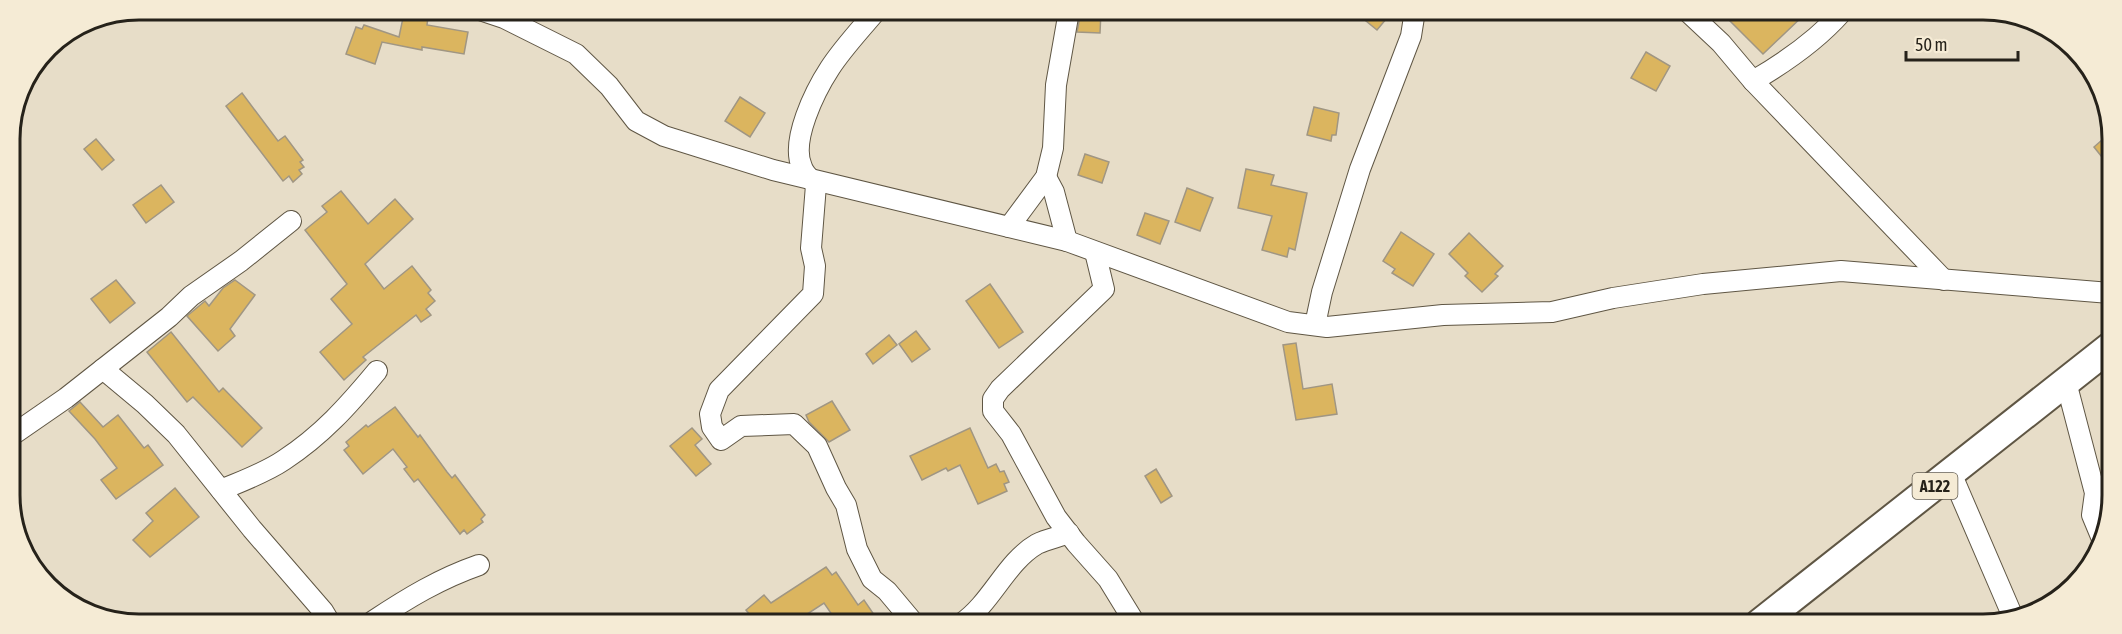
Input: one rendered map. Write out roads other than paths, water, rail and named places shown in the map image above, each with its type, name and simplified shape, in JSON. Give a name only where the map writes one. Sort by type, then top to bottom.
[{"type":"highway","name":"A122","points":[[1772,614],[2102,353]]},
{"type":"street","points":[[508,20],[576,54],[609,86],[636,121],[664,136],[773,170],[1067,241],[1288,322],[1327,327],[1443,315],[1552,312],[1613,298],[1703,284],[1841,271],[2102,292]]},
{"type":"street","points":[[869,20],[830,67],[813,99],[797,150],[802,169],[816,185],[811,248],[815,266],[813,294],[719,390],[710,414],[712,427],[721,440],[741,426],[794,424],[817,446],[846,505],[857,549],[872,579],[887,591],[907,615]]},
{"type":"street","points":[[1009,227],[1046,177],[1053,148],[1056,85],[1067,20]]},
{"type":"street","points":[[1314,325],[1333,252],[1360,169],[1411,36],[1414,20]]},
{"type":"street","points":[[1696,20],[1721,43],[1753,81],[1944,280]]},
{"type":"street","points":[[1753,81],[1775,68],[1812,40],[1833,20]]},
{"type":"street","points":[[1046,177],[1054,192],[1067,241]]},
{"type":"street","points":[[20,430],[66,398],[169,317],[191,296],[241,261],[291,221]]},
{"type":"street","points":[[1095,252],[1104,289]]},
{"type":"street","points":[[1130,614],[1108,579],[1056,517],[1011,434],[993,411],[993,399],[1000,389],[1104,289],[1134,266]]},
{"type":"street","points":[[103,369],[176,434],[252,529],[325,615]]},
{"type":"street","points":[[221,490],[282,462],[310,441],[344,411],[377,371]]},
{"type":"street","points":[[2066,382],[2095,493],[2091,515],[2097,529]]},
{"type":"street","points":[[1952,473],[2010,611]]},
{"type":"street","points":[[970,615],[986,600],[1022,556],[1038,544],[1069,533]]},
{"type":"street","points":[[383,615],[423,589],[479,565]]}]
